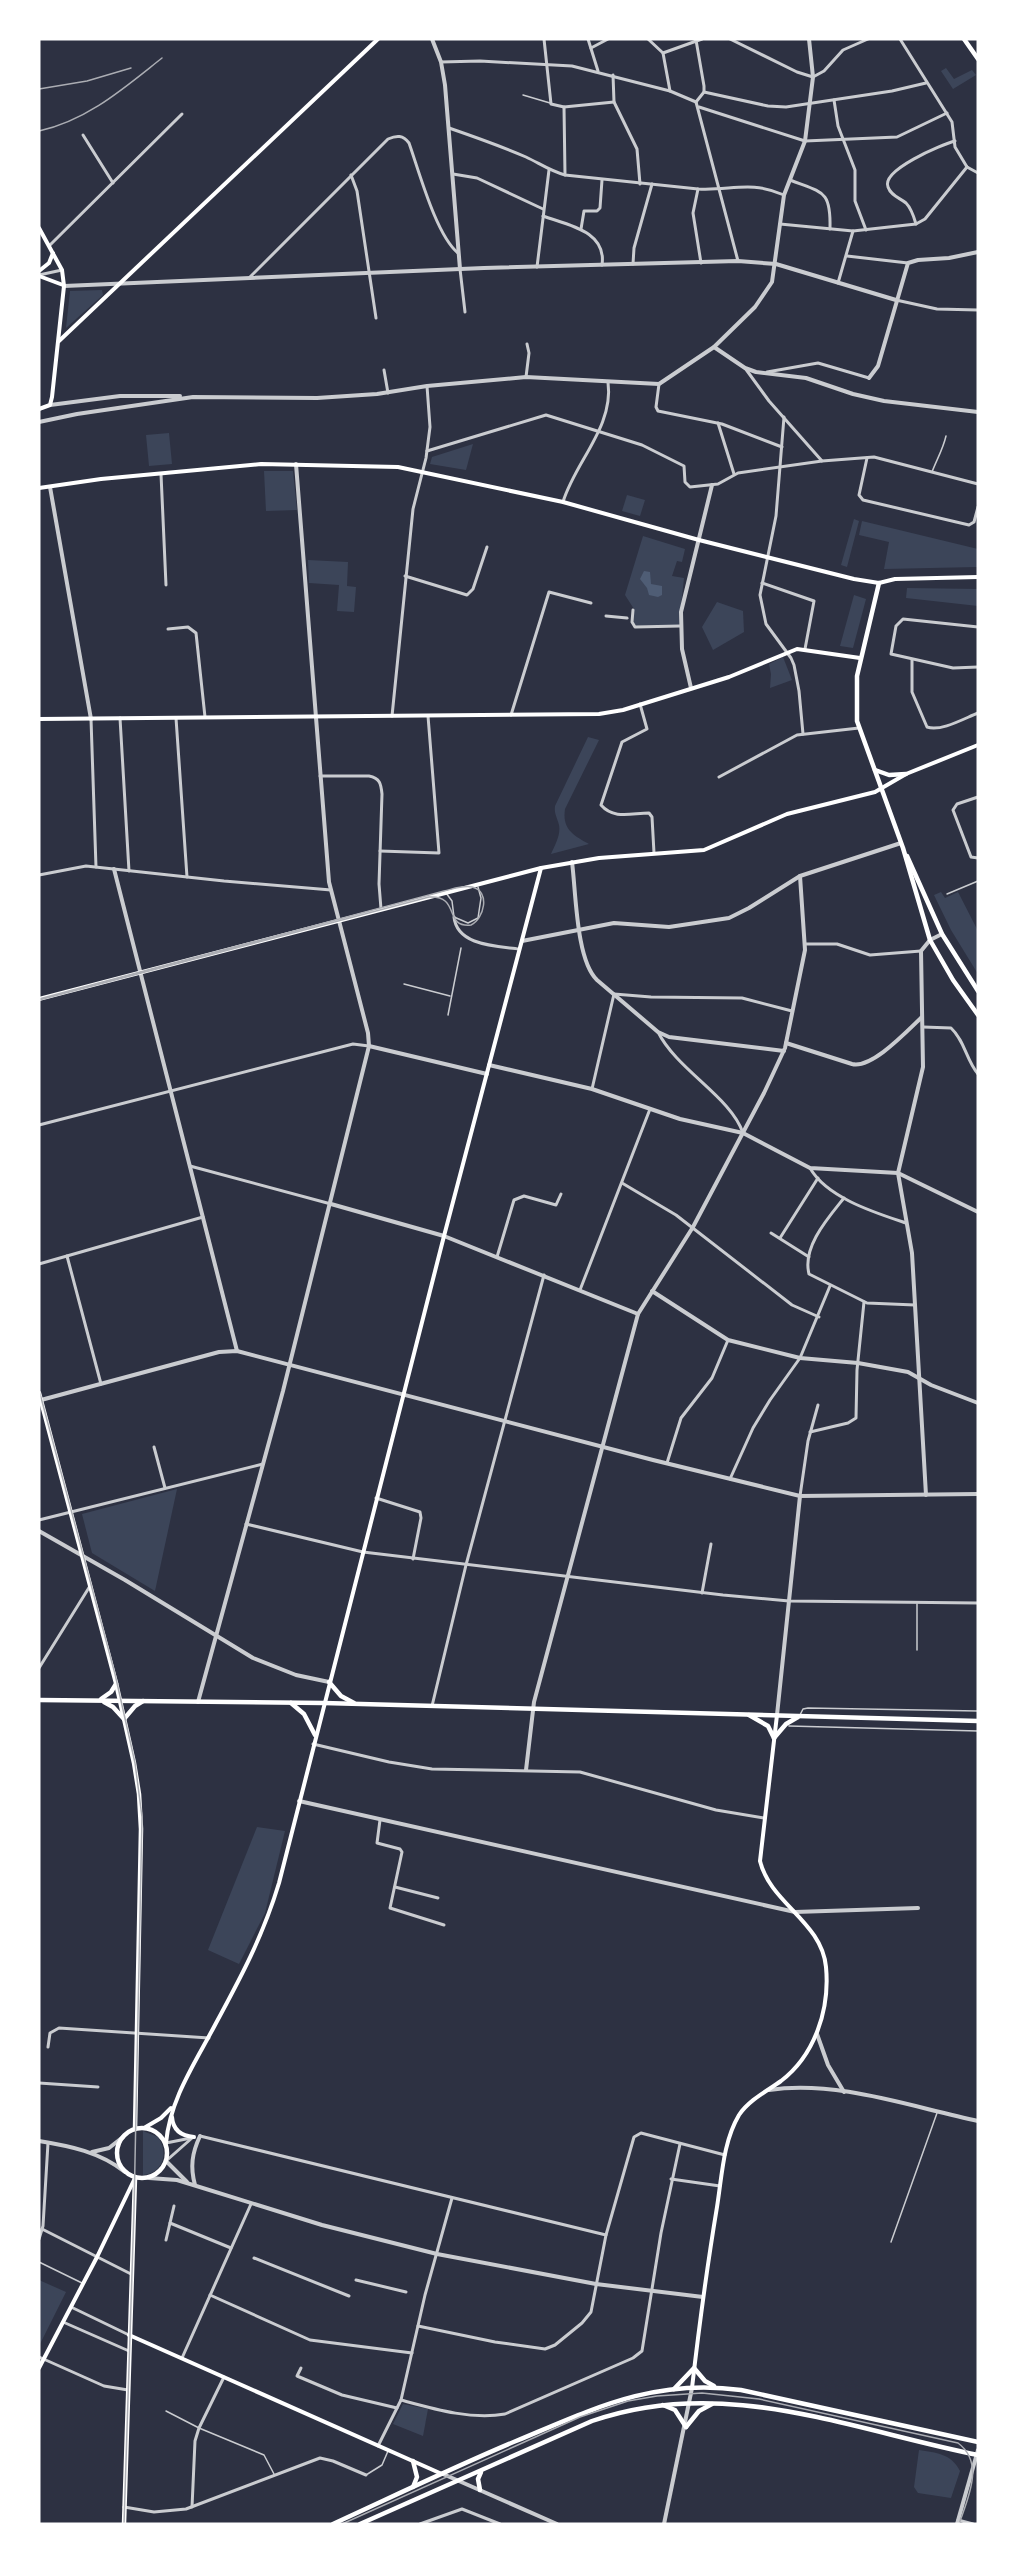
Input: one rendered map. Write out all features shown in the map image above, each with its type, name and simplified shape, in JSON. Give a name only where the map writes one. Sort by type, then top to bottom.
[{"type":"main road","points":[[59,341],[378,39]]},
{"type":"main road","points":[[964,39],[978,59]]},
{"type":"main road","points":[[39,228],[62,270],[64,286],[50,405],[39,410]]},
{"type":"main road","points":[[53,252],[49,263],[39,274],[64,286]]},
{"type":"main road","points":[[39,488],[233,466],[296,464],[398,467],[563,502],[769,558],[879,583],[895,579],[978,578]]},
{"type":"main road","points":[[879,583],[860,658],[856,701],[859,728],[902,845],[942,934],[978,991]]},
{"type":"main road","points":[[39,719],[599,714],[729,677],[786,652],[805,650],[860,658]]},
{"type":"main road","points":[[39,999],[572,861],[704,850],[787,814],[868,794],[906,774],[978,746]]},
{"type":"main road","points":[[874,770],[889,775],[906,774]]},
{"type":"main road","points":[[902,845],[930,940],[953,980],[978,1015]]},
{"type":"main road","points":[[144,2128],[161,2118],[172,2107],[266,1927],[541,868]]},
{"type":"main road","points":[[39,1393],[116,1683],[134,1763],[141,1817],[135,2129]]},
{"type":"main road","points":[[98,1700],[111,1692],[116,1683]]},
{"type":"main road","points":[[329,1683],[341,1696],[356,1704]]},
{"type":"main road","points":[[39,1700],[324,1703],[978,1721]]},
{"type":"main road","points":[[98,1700],[113,1707],[124,1719]]},
{"type":"main road","points":[[124,1719],[135,1706],[143,1701]]},
{"type":"main road","points":[[291,1703],[304,1714],[315,1735]]},
{"type":"main road","points":[[748,1714],[768,1726],[774,1738]]},
{"type":"main road","points":[[692,2388],[728,2139],[741,2112],[750,2102],[798,2067],[808,2052],[817,2034],[826,1990],[826,1965],[818,1940],[767,1880],[762,1868],[760,1853],[777,1715]]},
{"type":"main road","points":[[774,1738],[786,1724],[799,1716]]},
{"type":"main road","points":[[172,2107],[171,2120],[177,2131],[188,2137],[194,2137]]},
{"type":"main road","points":[[166,2143],[157,2132],[144,2128],[135,2129],[123,2137],[119,2144],[117,2159],[125,2172],[135,2178],[149,2178],[160,2172],[166,2161],[166,2143],[172,2107]]},
{"type":"main road","points":[[39,2368],[41,2358],[97,2257],[135,2178]]},
{"type":"main road","points":[[124,2524],[135,2178]]},
{"type":"main road","points":[[129,2335],[442,2474]]},
{"type":"main road","points":[[694,2368],[705,2381],[716,2387]]},
{"type":"main road","points":[[674,2389],[694,2368]]},
{"type":"main road","points":[[335,2524],[586,2410],[630,2397],[674,2389],[716,2387],[760,2394],[978,2442]]},
{"type":"main road","points":[[657,2404],[675,2410],[686,2427],[699,2411],[715,2403]]},
{"type":"main road","points":[[360,2524],[592,2421],[629,2409],[657,2404],[715,2403],[774,2409],[977,2453]]},
{"type":"main road","points":[[411,2488],[417,2477],[413,2461]]},
{"type":"main road","points":[[480,2490],[478,2479],[481,2472]]},
{"type":"street","points":[[432,39],[441,62],[449,128],[465,312]]},
{"type":"street","points":[[544,39],[551,104],[564,107],[614,102]]},
{"type":"street","points":[[588,39],[598,71]]},
{"type":"street","points":[[591,48],[608,39]]},
{"type":"street","points":[[648,39],[663,53],[670,91]]},
{"type":"street","points":[[663,53],[702,39]]},
{"type":"street","points":[[730,39],[797,72],[813,77],[824,71],[843,50],[868,39]]},
{"type":"street","points":[[50,405],[120,396],[317,398],[388,393],[427,386],[526,377],[659,384],[714,347],[767,291],[772,282],[784,195],[805,141],[813,77],[809,39]]},
{"type":"street","points":[[900,39],[947,113],[953,125],[957,153],[967,167],[978,173]]},
{"type":"street","points":[[696,40],[704,92],[696,102]]},
{"type":"street","points":[[441,62],[546,62],[598,71],[670,91],[696,102],[738,261]]},
{"type":"street","points":[[613,75],[614,102],[637,149],[640,184]]},
{"type":"street","points":[[704,92],[768,106],[786,107],[892,91],[926,83]]},
{"type":"street","points":[[834,99],[836,118],[853,163],[855,201],[866,230]]},
{"type":"street","points":[[564,107],[565,175]]},
{"type":"street","points":[[699,107],[805,141],[897,137],[947,113]]},
{"type":"street","points":[[49,246],[182,114]]},
{"type":"street","points":[[449,128],[508,149],[549,170],[565,175],[698,189],[752,186],[784,195]]},
{"type":"street","points":[[83,135],[113,183]]},
{"type":"street","points":[[250,277],[388,139],[398,136],[405,138],[409,143],[435,214],[449,243],[460,254]]},
{"type":"street","points":[[916,224],[908,205],[892,194],[887,181],[892,173],[927,151],[955,141]]},
{"type":"street","points":[[780,224],[853,231],[916,224],[925,219],[967,167]]},
{"type":"street","points":[[537,267],[549,170]]},
{"type":"street","points":[[453,174],[477,178],[543,209]]},
{"type":"street","points":[[351,175],[357,192],[376,318]]},
{"type":"street","points":[[789,179],[820,192],[827,198],[831,207],[830,229]]},
{"type":"street","points":[[581,229],[584,211],[597,211],[600,208],[602,180]]},
{"type":"street","points":[[633,264],[634,248],[652,184]]},
{"type":"street","points":[[698,189],[693,213],[700,262]]},
{"type":"street","points":[[543,216],[581,229],[597,240],[602,247],[602,265]]},
{"type":"street","points":[[838,283],[853,231]]},
{"type":"street","points":[[847,256],[908,263],[978,252]]},
{"type":"street","points":[[64,286],[460,269],[738,261],[776,264],[896,300],[937,309],[978,310]]},
{"type":"street","points":[[762,374],[818,363],[869,378],[878,366],[908,263]]},
{"type":"street","points":[[39,274],[62,270]]},
{"type":"street","points":[[526,377],[529,353],[527,344]]},
{"type":"street","points":[[714,347],[745,368],[762,374],[806,378],[884,401],[978,412]]},
{"type":"street","points":[[745,368],[769,401],[822,461]]},
{"type":"street","points":[[384,370],[388,393]]},
{"type":"street","points":[[563,502],[600,430],[608,399],[608,382]]},
{"type":"street","points":[[659,384],[656,407],[658,411],[718,423],[782,447]]},
{"type":"street","points":[[392,716],[413,509],[428,451],[430,426],[427,386]]},
{"type":"street","points":[[39,422],[123,406],[193,397]]},
{"type":"street","points":[[428,451],[546,415],[642,445],[684,466],[685,482],[688,486],[721,483],[734,474],[822,461],[867,458],[878,458],[978,484]]},
{"type":"street","points":[[784,417],[776,516],[760,596],[766,624],[794,665],[803,734]]},
{"type":"street","points":[[718,423],[734,474]]},
{"type":"street","points":[[867,458],[859,495],[862,500],[969,525],[974,522],[978,507]]},
{"type":"street","points":[[198,1702],[290,1363],[369,1046],[368,1033],[331,890],[296,464]]},
{"type":"street","points":[[161,474],[166,585]]},
{"type":"street","points":[[691,688],[680,626],[682,601],[712,485]]},
{"type":"street","points":[[50,487],[91,719],[96,867]]},
{"type":"street","points":[[405,576],[467,595],[473,589],[487,547]]},
{"type":"street","points":[[762,583],[814,601],[805,650]]},
{"type":"street","points":[[511,715],[549,592],[591,603]]},
{"type":"street","points":[[633,610],[632,622],[635,627],[680,626]]},
{"type":"street","points":[[606,616],[627,618]]},
{"type":"street","points":[[978,627],[900,620],[896,626],[891,654],[953,668],[978,667]]},
{"type":"street","points":[[168,629],[188,627],[196,633],[205,717]]},
{"type":"street","points":[[912,660],[912,692],[926,725],[931,729],[978,713]]},
{"type":"street","points":[[640,704],[647,722],[647,729],[622,742],[601,805],[616,814],[630,816],[649,813],[652,817],[654,853]]},
{"type":"street","points":[[380,851],[439,853],[428,716]]},
{"type":"street","points":[[120,718],[129,871]]},
{"type":"street","points":[[176,718],[187,878]]},
{"type":"street","points":[[719,777],[777,744],[803,734],[859,728]]},
{"type":"street","points":[[321,776],[369,776],[378,779],[382,794],[379,896],[381,909]]},
{"type":"street","points":[[978,796],[957,804],[953,810],[971,856],[978,858]]},
{"type":"street","points":[[522,940],[622,922],[669,927],[729,918],[800,876],[902,845]]},
{"type":"street","points":[[572,861],[579,929],[590,974],[658,1032],[676,1058],[736,1117],[743,1133]]},
{"type":"street","points":[[39,875],[77,866],[331,890]]},
{"type":"street","points":[[114,869],[237,1351]]},
{"type":"street","points":[[526,1770],[533,1708],[638,1314],[693,1227],[784,1051],[805,944],[800,876]]},
{"type":"street","points":[[454,917],[456,928],[464,936],[477,942],[519,949]]},
{"type":"street","points":[[926,1495],[912,1253],[898,1173],[922,1078],[921,951],[930,940],[942,934]]},
{"type":"street","points":[[805,944],[837,944],[870,955],[921,951]]},
{"type":"street","points":[[614,994],[651,997],[742,998],[792,1011]]},
{"type":"street","points":[[592,1089],[614,994]]},
{"type":"street","points":[[786,1043],[855,1065],[863,1065],[923,1017]]},
{"type":"street","points":[[923,1027],[951,1028],[967,1052],[969,1064],[978,1074]]},
{"type":"street","points":[[658,1032],[669,1036],[784,1051]]},
{"type":"street","points":[[39,1125],[171,1089],[353,1044],[487,1074]]},
{"type":"street","points":[[489,1065],[592,1089],[680,1119],[743,1133],[810,1168],[818,1178],[844,1198],[870,1211],[906,1223]]},
{"type":"street","points":[[580,1290],[650,1109]]},
{"type":"street","points":[[190,1166],[444,1236],[638,1314]]},
{"type":"street","points":[[810,1168],[898,1173],[978,1212]]},
{"type":"street","points":[[780,1238],[818,1178]]},
{"type":"street","points":[[622,1183],[693,1227],[783,1298],[819,1317]]},
{"type":"street","points":[[497,1257],[514,1200],[524,1196],[556,1205],[561,1194]]},
{"type":"street","points":[[844,1198],[815,1239],[809,1257],[809,1274],[864,1302],[879,1305],[915,1305]]},
{"type":"street","points":[[39,1264],[203,1217]]},
{"type":"street","points":[[771,1233],[809,1257]]},
{"type":"street","points":[[67,1256],[101,1384]]},
{"type":"street","points":[[432,1706],[466,1565],[544,1275]]},
{"type":"street","points":[[730,1479],[749,1437],[770,1400],[800,1358],[830,1286]]},
{"type":"street","points":[[652,1291],[728,1340],[800,1358],[858,1363],[908,1372],[919,1379],[978,1403]]},
{"type":"street","points":[[810,1432],[848,1423],[856,1418],[864,1302]]},
{"type":"street","points":[[667,1463],[681,1418],[712,1378],[728,1340]]},
{"type":"street","points":[[40,1400],[219,1352],[237,1351],[800,1496],[978,1494]]},
{"type":"street","points":[[777,1715],[800,1496],[810,1432],[818,1405]]},
{"type":"street","points":[[154,1447],[165,1488]]},
{"type":"street","points":[[39,1520],[263,1464]]},
{"type":"street","points":[[376,1498],[420,1512],[421,1518],[413,1559]]},
{"type":"street","points":[[246,1524],[363,1552],[702,1593],[789,1601],[978,1603]]},
{"type":"street","points":[[39,1531],[272,1667],[329,1683]]},
{"type":"street","points":[[702,1593],[711,1544]]},
{"type":"street","points":[[39,1668],[90,1585]]},
{"type":"street","points":[[313,1744],[418,1767],[568,1770],[590,1773],[707,1808],[764,1818]]},
{"type":"street","points":[[299,1802],[795,1912],[918,1908]]},
{"type":"street","points":[[380,1820],[377,1843],[402,1852],[390,1908],[444,1925]]},
{"type":"street","points":[[395,1887],[438,1898]]},
{"type":"street","points":[[48,2047],[50,2033],[55,2028],[209,2038]]},
{"type":"street","points":[[817,2034],[828,2065],[844,2092]]},
{"type":"street","points":[[39,2083],[98,2087]]},
{"type":"street","points":[[768,2090],[794,2088],[844,2092],[978,2121]]},
{"type":"street","points":[[418,2326],[495,2342],[545,2349],[555,2344],[582,2323],[591,2312],[606,2235],[632,2140],[636,2134],[641,2133],[725,2156]]},
{"type":"street","points":[[192,2185],[192,2155],[201,2136]]},
{"type":"street","points":[[166,2143],[201,2136],[606,2235]]},
{"type":"street","points":[[91,2152],[109,2148],[123,2137]]},
{"type":"street","points":[[192,2185],[166,2161],[194,2137]]},
{"type":"street","points":[[39,2141],[91,2152],[104,2157],[125,2172]]},
{"type":"street","points":[[39,2239],[42,2229],[48,2143]]},
{"type":"street","points":[[401,2400],[433,2408],[492,2416],[505,2414],[633,2358],[642,2351],[645,2345],[651,2292],[671,2179],[680,2144]]},
{"type":"street","points":[[149,2178],[167,2178],[251,2204],[437,2254],[596,2284],[704,2297]]},
{"type":"street","points":[[671,2179],[720,2186]]},
{"type":"street","points":[[378,2446],[401,2400],[452,2198]]},
{"type":"street","points":[[182,2359],[251,2204]]},
{"type":"street","points":[[166,2240],[174,2206]]},
{"type":"street","points":[[170,2223],[231,2248]]},
{"type":"street","points":[[42,2229],[131,2274]]},
{"type":"street","points":[[254,2258],[349,2296]]},
{"type":"street","points":[[356,2280],[406,2292]]},
{"type":"street","points":[[210,2295],[310,2340],[412,2353]]},
{"type":"street","points":[[70,2307],[129,2335]]},
{"type":"street","points":[[63,2322],[129,2351]]},
{"type":"street","points":[[41,2358],[104,2386],[128,2390]]},
{"type":"street","points":[[301,2368],[297,2376],[326,2390],[397,2408]]},
{"type":"street","points":[[192,2507],[193,2455],[199,2428],[224,2377]]},
{"type":"street","points":[[664,2524],[686,2427],[692,2388]]},
{"type":"street","points":[[973,2524],[957,2522],[971,2481],[977,2453]]},
{"type":"street","points":[[124,2507],[163,2512],[179,2511],[320,2458],[366,2475]]},
{"type":"street","points":[[442,2474],[557,2524]]},
{"type":"street","points":[[420,2524],[462,2509],[500,2524]]},
{"type":"lane","points":[[523,95],[551,104]]},
{"type":"lane","points":[[932,473],[936,461],[942,454],[946,436]]},
{"type":"lane","points":[[947,894],[978,881]]},
{"type":"lane","points":[[446,892],[452,901],[454,917],[468,923],[478,918],[482,898],[478,884]]},
{"type":"lane","points":[[448,1016],[461,948]]},
{"type":"lane","points":[[404,984],[451,996]]},
{"type":"lane","points":[[917,1603],[917,1650]]},
{"type":"lane","points":[[799,1716],[803,1709],[808,1708],[978,1711]]},
{"type":"lane","points":[[786,1724],[792,1727],[978,1731]]},
{"type":"lane","points":[[891,2242],[937,2112]]},
{"type":"lane","points":[[39,2262],[82,2284]]},
{"type":"lane","points":[[166,2411],[199,2428],[264,2455],[274,2475]]},
{"type":"lane","points":[[366,2475],[382,2465],[388,2450]]},
{"type":"shaded area","points":[[946,68],[954,79],[972,70],[976,75],[953,89],[941,71]]},
{"type":"shaded area","points":[[102,290],[103,295],[66,328],[70,291]]},
{"type":"shaded area","points":[[169,433],[172,464],[149,466],[146,435]]},
{"type":"shaded area","points":[[473,444],[466,470],[430,464],[432,457]]},
{"type":"shaded area","points":[[264,471],[293,471],[297,510],[266,511]]},
{"type":"shaded area","points":[[627,495],[645,500],[640,516],[622,511]]},
{"type":"shaded area","points":[[854,519],[859,521],[847,567],[841,565]]},
{"type":"shaded area","points":[[862,521],[978,549],[977,567],[884,569],[889,542],[859,535]]},
{"type":"shaded area","points":[[643,536],[685,549],[682,562],[677,561],[672,576],[684,578],[679,625],[636,626],[633,622],[634,609],[625,595]]},
{"type":"shaded area","points":[[308,560],[348,562],[347,586],[356,587],[354,612],[337,611],[339,585],[309,583]]},
{"type":"shaded area","points":[[644,571],[650,572],[651,584],[662,586],[662,595],[658,597],[649,595],[640,579]]},
{"type":"shaded area","points":[[907,588],[978,589],[978,606],[906,598]]},
{"type":"shaded area","points":[[854,595],[866,599],[853,648],[840,646]]},
{"type":"shaded area","points":[[717,602],[743,611],[744,632],[713,650],[702,627]]},
{"type":"shaded area","points":[[783,657],[792,680],[770,688],[769,664]]},
{"type":"shaded area","points":[[588,737],[599,740],[565,809],[565,822],[570,831],[589,844],[551,854],[559,832],[555,806]]},
{"type":"shaded area","points":[[941,892],[945,898],[958,892],[978,931],[978,974],[951,930],[934,895]]},
{"type":"shaded area","points":[[177,1489],[155,1591],[92,1553],[82,1514]]},
{"type":"shaded area","points":[[257,1827],[285,1831],[265,1913],[239,1964],[208,1950]]},
{"type":"shaded area","points":[[143,2131],[158,2137],[163,2156],[155,2170],[143,2175]]},
{"type":"shaded area","points":[[39,2280],[66,2292],[39,2346]]},
{"type":"shaded area","points":[[403,2404],[428,2409],[423,2436],[393,2424]]},
{"type":"shaded area","points":[[919,2450],[948,2457],[960,2471],[951,2498],[918,2493],[914,2487]]},
{"type":"tram line","points":[[39,999],[458,888],[472,887],[482,894],[484,905],[482,911],[476,922],[471,925],[462,925],[457,922],[445,901],[429,897],[39,1000]]},
{"type":"tram line","points":[[39,1390],[115,1674],[135,1763],[142,1817],[134,2210],[124,2524]]},
{"type":"tram line","points":[[342,2524],[580,2417],[628,2401],[657,2396],[702,2393],[759,2399],[958,2443],[971,2460],[973,2471],[970,2492],[959,2524]]},
{"type":"railway","points":[[39,131],[74,119],[105,102],[162,58]]},
{"type":"railway","points":[[39,89],[87,81],[131,68]]}]
